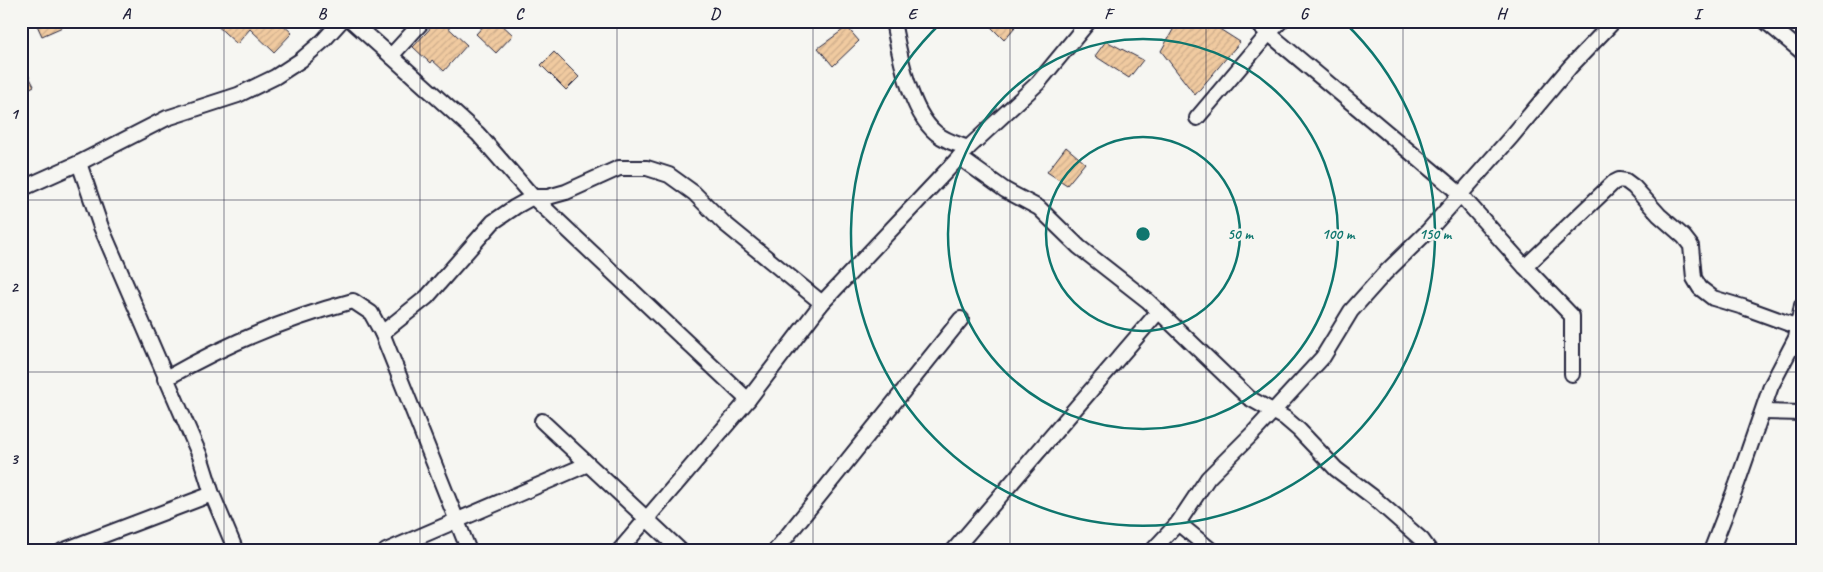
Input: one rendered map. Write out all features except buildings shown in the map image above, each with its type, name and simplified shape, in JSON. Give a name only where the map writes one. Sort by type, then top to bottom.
[{"type":"street","points":[[21,189],[79,163],[167,118],[238,95],[275,77],[301,60],[323,41],[341,21]]},
{"type":"street","points":[[352,21],[478,134],[533,197],[748,400]]},
{"type":"street","points":[[391,56],[423,21]]},
{"type":"street","points":[[893,21],[902,68],[918,109],[936,133],[951,143],[1005,190],[1039,208],[1079,247],[1159,311],[1249,398],[1271,412],[1285,418],[1299,430],[1336,469],[1373,497],[1422,540],[1430,551]]},
{"type":"street","points":[[619,551],[748,400],[822,303],[963,153],[1038,83],[1089,21]]},
{"type":"street","points":[[1254,21],[1459,193],[1572,316],[1572,374]]},
{"type":"street","points":[[1197,118],[1281,21]]},
{"type":"street","points":[[1152,551],[1178,523],[1208,478],[1253,433],[1323,357],[1351,311],[1384,274],[1428,230],[1459,193],[1512,136],[1570,67],[1614,21]]},
{"type":"street","points":[[1765,21],[1802,52]]},
{"type":"street","points":[[79,163],[101,227],[165,379],[200,456],[212,494],[236,551]]},
{"type":"street","points":[[382,333],[427,297],[494,222],[515,207],[533,197],[548,197],[566,192],[619,168],[646,168],[669,175],[694,193],[724,223],[822,303]]},
{"type":"street","points":[[1525,267],[1613,183],[1619,180],[1626,180],[1691,246],[1694,278],[1700,288],[1713,298],[1798,327]]},
{"type":"street","points":[[165,379],[225,348],[328,308],[353,301],[371,313],[382,333],[469,551]]},
{"type":"street","points":[[1711,551],[1764,412],[1771,386],[1796,338],[1802,305]]},
{"type":"street","points":[[953,551],[1159,311]]},
{"type":"street","points":[[775,551],[960,319]]},
{"type":"street","points":[[1764,412],[1802,413]]},
{"type":"street","points":[[542,421],[681,551]]},
{"type":"street","points":[[386,551],[588,464]]},
{"type":"street","points":[[62,551],[212,494]]},
{"type":"street","points":[[1178,523],[1212,551]]}]
